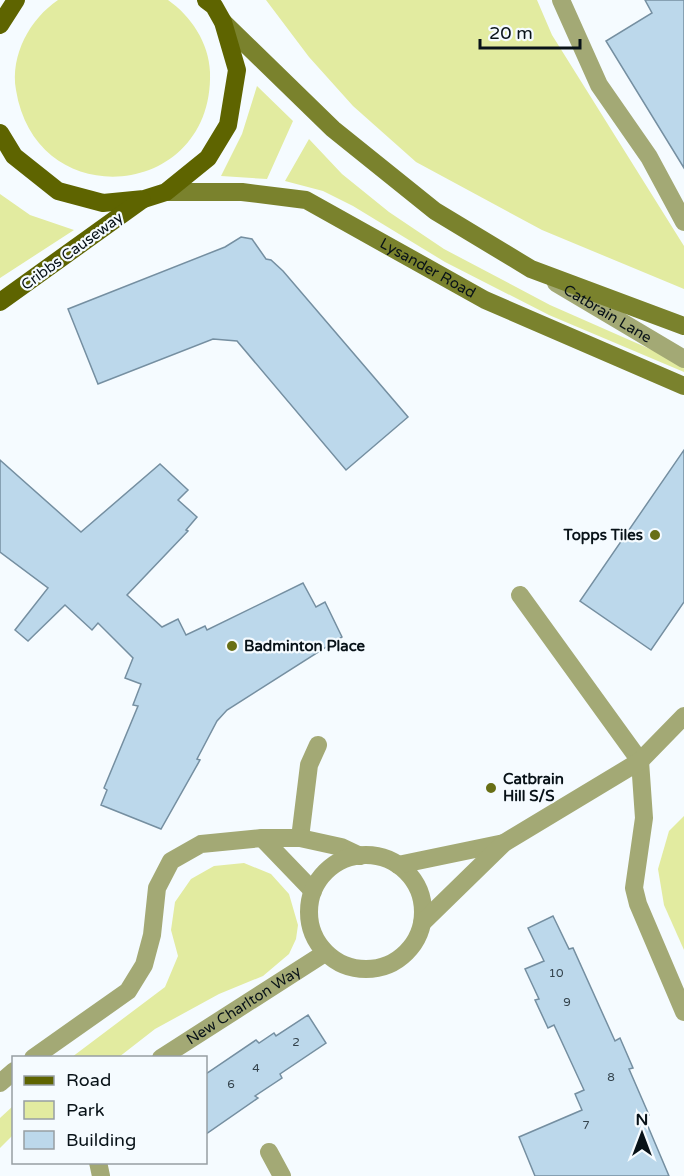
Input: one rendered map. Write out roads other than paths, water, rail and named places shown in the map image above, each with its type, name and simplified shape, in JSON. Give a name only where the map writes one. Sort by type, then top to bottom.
[{"type":"main road","points":[[0,25],[16,0]]},
{"type":"main road","points":[[0,133],[14,156],[58,191],[103,203],[144,199],[165,192],[208,158],[228,125],[237,70],[214,7]]},
{"type":"main road","name":"Cribbs Causeway","points":[[0,302],[144,199]]},
{"type":"street","points":[[561,0],[599,85],[649,157],[684,222]]},
{"type":"street","points":[[214,7],[333,129],[435,211],[531,269],[684,326]]},
{"type":"street","name":"Lysander Road","points":[[165,192],[243,192],[306,201],[484,300],[684,386]]},
{"type":"street","name":"Catbrain Lane","points":[[531,269],[684,359]]},
{"type":"street","points":[[520,595],[640,761],[644,818],[634,888],[638,904],[684,1012]]},
{"type":"street","points":[[422,923],[504,843],[640,761],[684,716]]},
{"type":"street","points":[[300,838],[309,765],[318,745]]},
{"type":"street","points":[[262,838],[313,891]]},
{"type":"street","points":[[36,1056],[128,991],[144,965],[152,935],[157,888],[171,861],[201,844],[262,838],[300,838],[341,847],[360,856]]},
{"type":"street","points":[[398,865],[504,843]]},
{"type":"street","points":[[360,856],[380,857],[398,865],[410,876],[419,891],[423,907],[422,923],[416,940],[405,954],[390,964],[373,969],[356,968],[339,963],[325,952],[315,939],[310,923],[309,907],[313,891],[321,877],[331,867],[345,860],[360,856]]},
{"type":"street","name":"New Charlton Way","points":[[164,1056],[325,952]]},
{"type":"street","points":[[0,1083],[12,1073]]},
{"type":"street","points":[[269,1152],[282,1176]]},
{"type":"place","name":"Topps Tiles","points":[[655,535]]},
{"type":"place","name":"Badminton Place","points":[[232,646]]},
{"type":"place","name":"Catbrain Hill S/S","points":[[491,788]]}]
